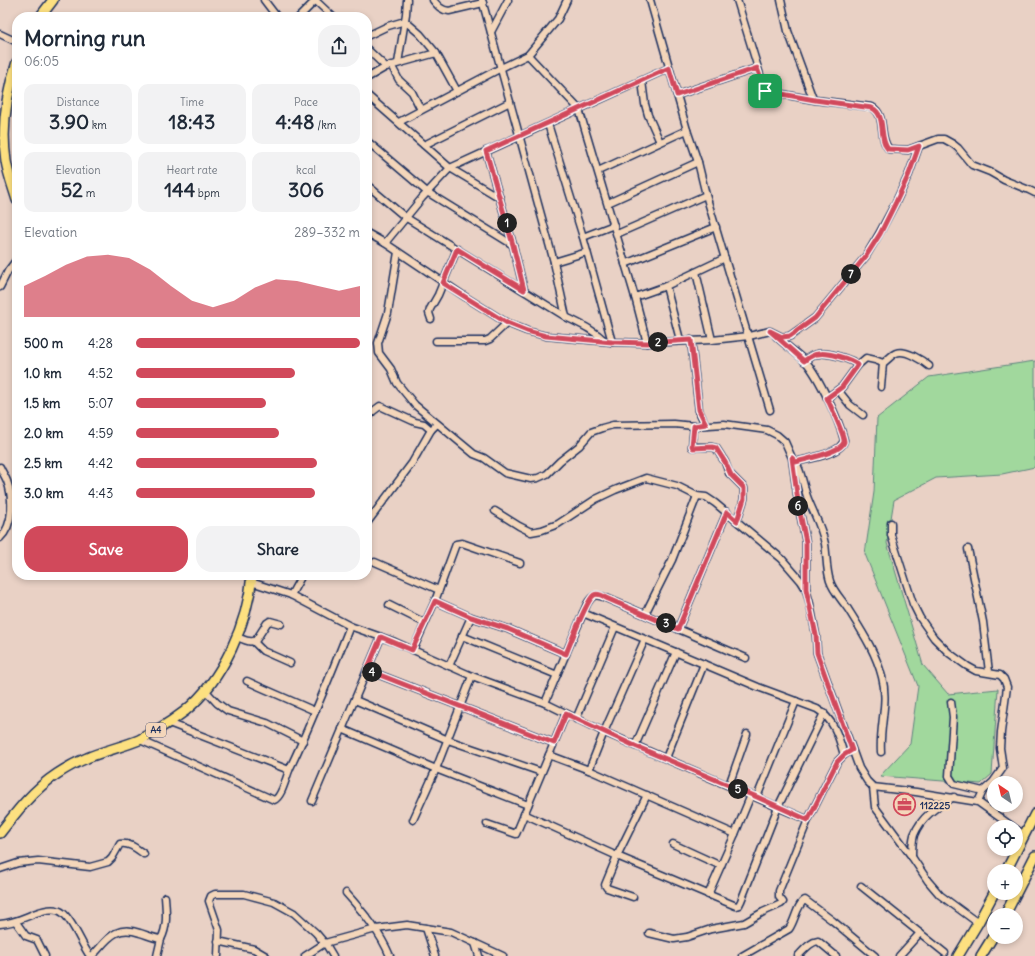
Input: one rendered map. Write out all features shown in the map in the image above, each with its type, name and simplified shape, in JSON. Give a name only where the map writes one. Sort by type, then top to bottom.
[{"type":"main road","points":[[44,12],[53,0]]},
{"type":"main road","points":[[12,78],[4,120],[6,161],[12,182]]},
{"type":"main road","name":"A4","points":[[0,832],[28,800],[57,774],[86,758],[140,740],[169,723],[186,710],[213,682],[228,656],[241,628],[252,580]]},
{"type":"main road","points":[[1010,864],[1035,814]]},
{"type":"main road","points":[[1009,908],[1035,856]]},
{"type":"main road","points":[[958,956],[990,900]]},
{"type":"main road","points":[[985,955],[990,944]]},
{"type":"street","points":[[264,0],[273,12]]},
{"type":"street","points":[[305,12],[316,0],[328,12]]},
{"type":"street","points":[[392,65],[405,21],[407,0]]},
{"type":"street","points":[[433,0],[440,8],[449,11],[482,2],[554,262],[566,317]]},
{"type":"street","points":[[491,32],[508,0]]},
{"type":"street","points":[[399,122],[528,55],[558,19],[567,0]]},
{"type":"street","points":[[650,0],[686,130],[698,162],[706,195],[770,410]]},
{"type":"street","points":[[737,0],[765,91],[872,108],[879,113],[885,144],[888,149],[908,150],[938,139],[944,139],[953,144],[972,165],[1035,193]]},
{"type":"street","points":[[781,0],[788,31],[813,99]]},
{"type":"street","points":[[372,34],[388,26],[405,21]]},
{"type":"street","points":[[405,21],[420,34],[436,53],[457,91]]},
{"type":"street","points":[[0,34],[12,40]]},
{"type":"street","points":[[372,51],[392,65],[399,80],[412,92],[422,110]]},
{"type":"street","points":[[372,75],[392,65],[436,53]]},
{"type":"street","points":[[528,55],[579,109],[608,203],[647,343]]},
{"type":"street","points":[[385,243],[405,217],[450,168],[669,68]]},
{"type":"street","points":[[677,95],[757,68]]},
{"type":"street","points":[[642,80],[648,115],[660,142]]},
{"type":"street","points":[[372,99],[450,168],[500,198]]},
{"type":"street","points":[[424,145],[510,102]]},
{"type":"street","points":[[548,124],[583,237],[612,342]]},
{"type":"street","points":[[598,171],[686,130]]},
{"type":"street","points":[[372,145],[427,192],[513,245]]},
{"type":"street","points":[[372,236],[507,323],[527,331],[546,336],[612,342],[647,343],[680,340],[712,340],[748,336],[770,331],[782,337],[790,336],[815,318],[866,256],[880,234],[896,202],[909,174],[919,146]]},
{"type":"street","points":[[486,151],[513,245],[524,290]]},
{"type":"street","points":[[608,203],[698,162]]},
{"type":"street","points":[[372,189],[405,217],[566,317],[595,333],[605,341]]},
{"type":"street","points":[[617,234],[706,195]]},
{"type":"street","points":[[583,237],[614,225]]},
{"type":"street","points":[[625,264],[716,227]]},
{"type":"street","points":[[430,319],[430,309],[438,295],[457,249]]},
{"type":"street","points":[[398,252],[388,312],[378,343],[379,353],[391,369],[403,392],[415,405],[474,454],[484,458],[505,473],[531,479],[538,478],[547,474],[560,461],[579,446],[587,436],[602,428],[613,425],[674,424],[694,426],[724,424],[767,430],[778,435],[785,442],[794,460],[808,499],[821,528],[831,582],[871,647],[882,677],[884,685],[884,720],[880,734],[881,752]]},
{"type":"street","points":[[554,262],[587,252]]},
{"type":"street","points":[[635,297],[666,286],[725,258]]},
{"type":"street","points":[[0,288],[12,265]]},
{"type":"street","points":[[696,272],[712,340]]},
{"type":"street","points":[[666,286],[680,340]]},
{"type":"street","points":[[436,341],[485,341],[490,339],[507,323]]},
{"type":"street","points":[[770,331],[804,361],[818,380],[842,433],[844,442],[839,448],[827,454],[794,460]]},
{"type":"street","points":[[691,340],[699,410],[706,424]]},
{"type":"street","points":[[881,387],[883,363],[894,354],[900,352],[917,357],[928,366]]},
{"type":"street","points":[[804,361],[815,354],[824,353],[851,360],[858,365]]},
{"type":"street","points":[[827,398],[842,387],[863,360],[869,358],[883,363]]},
{"type":"street","points":[[838,390],[850,405],[863,415]]},
{"type":"street","points":[[372,412],[375,408],[380,406],[426,425],[431,430]]},
{"type":"street","points":[[372,516],[412,463],[431,430],[437,424]]},
{"type":"street","points":[[694,426],[692,447],[716,448],[731,475],[744,488],[744,499],[737,521]]},
{"type":"street","points":[[794,460],[799,508],[806,542],[806,589],[816,635],[817,653],[852,750],[864,776],[873,787],[875,807],[928,881],[940,895],[978,923]]},
{"type":"street","points":[[0,467],[7,481],[12,504],[8,523],[0,538]]},
{"type":"street","points":[[494,510],[531,532],[542,530],[558,524],[596,499],[646,478],[677,486],[697,496],[706,497],[727,512],[782,559],[806,589]]},
{"type":"street","points":[[645,614],[672,560],[697,496]]},
{"type":"street","points":[[678,629],[727,512]]},
{"type":"street","points":[[891,523],[892,536],[899,562],[913,604],[920,618],[934,638],[949,653],[967,666],[976,671],[990,672],[1000,675],[1004,679],[1007,687],[1000,742],[1003,768],[993,782],[982,791],[978,802]]},
{"type":"street","points":[[412,650],[435,601],[456,544],[462,543],[520,563]]},
{"type":"street","points":[[968,549],[983,622],[990,672]]},
{"type":"street","points":[[375,562],[439,590]]},
{"type":"street","points":[[254,580],[291,595],[350,626],[381,637],[472,676],[545,703],[635,746],[808,820]]},
{"type":"street","points":[[291,595],[299,580]]},
{"type":"street","points":[[545,703],[583,613],[591,598],[597,594],[746,658]]},
{"type":"street","points":[[435,601],[471,617],[508,629],[566,654]]},
{"type":"street","points":[[389,605],[425,623]]},
{"type":"street","points":[[583,613],[824,713],[830,719],[844,755]]},
{"type":"street","points":[[449,666],[471,617]]},
{"type":"street","points":[[254,642],[270,621],[282,624]]},
{"type":"street","points":[[140,740],[274,800],[279,796],[289,770],[316,711],[350,626]]},
{"type":"street","points":[[576,719],[615,626]]},
{"type":"street","points":[[462,636],[557,675]]},
{"type":"street","points":[[237,637],[254,642],[263,650],[290,662]]},
{"type":"street","points":[[312,801],[381,637]]},
{"type":"street","points":[[589,770],[645,639]]},
{"type":"street","points":[[635,746],[676,652]]},
{"type":"street","points":[[666,758],[704,664]]},
{"type":"street","points":[[367,670],[554,743]]},
{"type":"street","points":[[413,820],[448,740],[472,676]]},
{"type":"street","points":[[247,681],[316,711]]},
{"type":"street","points":[[205,690],[217,703],[228,711],[267,723],[303,741]]},
{"type":"street","points":[[355,700],[448,740],[541,772]]},
{"type":"street","points":[[757,797],[796,701]]},
{"type":"street","points":[[951,702],[953,717],[949,776],[954,784],[982,791]]},
{"type":"street","points":[[524,814],[708,895],[732,905],[739,905],[778,807],[824,713]]},
{"type":"street","points":[[488,824],[516,834],[566,714]]},
{"type":"street","points":[[169,723],[289,770]]},
{"type":"street","points":[[342,729],[436,769],[528,805]]},
{"type":"street","points":[[729,785],[747,734]]},
{"type":"street","points":[[649,933],[674,939],[687,937],[711,929],[744,923],[781,904],[783,902],[779,897],[779,891],[808,820],[837,762],[852,750]]},
{"type":"street","points":[[549,755],[589,770],[735,834]]},
{"type":"street","points":[[873,787],[954,797],[978,802],[1002,820]]},
{"type":"street","points":[[708,895],[735,834],[750,794]]},
{"type":"street","points":[[633,897],[607,888],[605,885],[617,856],[647,795]]},
{"type":"street","points":[[912,857],[914,836],[920,825],[928,814],[944,802],[954,797]]},
{"type":"street","points":[[0,869],[18,863],[38,861],[90,867],[108,862],[120,844],[123,843],[144,854]]},
{"type":"street","points":[[673,844],[721,866]]},
{"type":"street","points":[[861,886],[945,953]]},
{"type":"street","points":[[346,893],[376,929],[390,956]]},
{"type":"street","points":[[218,956],[219,930],[209,901],[211,896],[215,894],[244,894],[274,902],[294,913],[325,943],[333,956]]},
{"type":"street","points":[[157,956],[166,920],[165,897]]},
{"type":"street","points":[[742,956],[789,929],[801,902],[805,900],[875,956]]},
{"type":"street","points":[[0,924],[16,922],[43,911],[58,911],[66,916],[91,956],[108,938],[115,933],[124,931],[138,932],[161,939]]},
{"type":"street","points":[[16,922],[26,936],[37,940],[45,956]]},
{"type":"street","points":[[304,956],[325,943],[376,929],[407,925],[450,932],[475,942],[503,956]]},
{"type":"street","points":[[426,928],[435,956]]},
{"type":"street","points":[[899,956],[920,933]]},
{"type":"street","points":[[218,941],[254,949],[266,956]]},
{"type":"street","points":[[798,956],[816,941],[836,956]]},
{"type":"street","points":[[475,942],[479,956]]},
{"type":"green space","points":[[1035,361],[1035,467],[1002,474],[936,478],[894,500],[887,543],[923,665],[948,694],[998,689],[992,774],[987,776],[987,779],[981,784],[880,776],[910,744],[918,686],[865,554],[874,492],[877,418],[929,377]]},
{"type":"place","name":"112225","points":[[905,805]]},
{"type":"route","points":[[669,68],[677,95],[757,68],[765,91],[815,100],[867,106],[879,113],[885,144],[888,149],[908,150],[919,146],[909,174],[896,202],[880,234],[866,256],[815,318],[790,336],[782,337],[770,331],[804,361],[815,354],[824,353],[851,360],[856,362],[858,365],[842,387],[827,398],[842,433],[843,444],[839,448],[827,454],[796,462],[792,458],[799,508],[806,542],[806,589],[816,635],[817,653],[852,750],[837,762],[808,820],[635,746],[566,714],[554,743],[367,670],[381,637],[412,650],[435,601],[471,617],[508,629],[566,654],[587,604],[594,595],[597,594],[678,629],[727,512],[737,521],[745,493],[744,488],[729,473],[725,462],[716,448],[693,448],[692,446],[694,426],[706,424],[699,410],[691,340],[647,343],[612,342],[546,336],[527,331],[507,323],[443,283],[457,249],[524,290],[513,245],[486,151],[669,68]]}]
